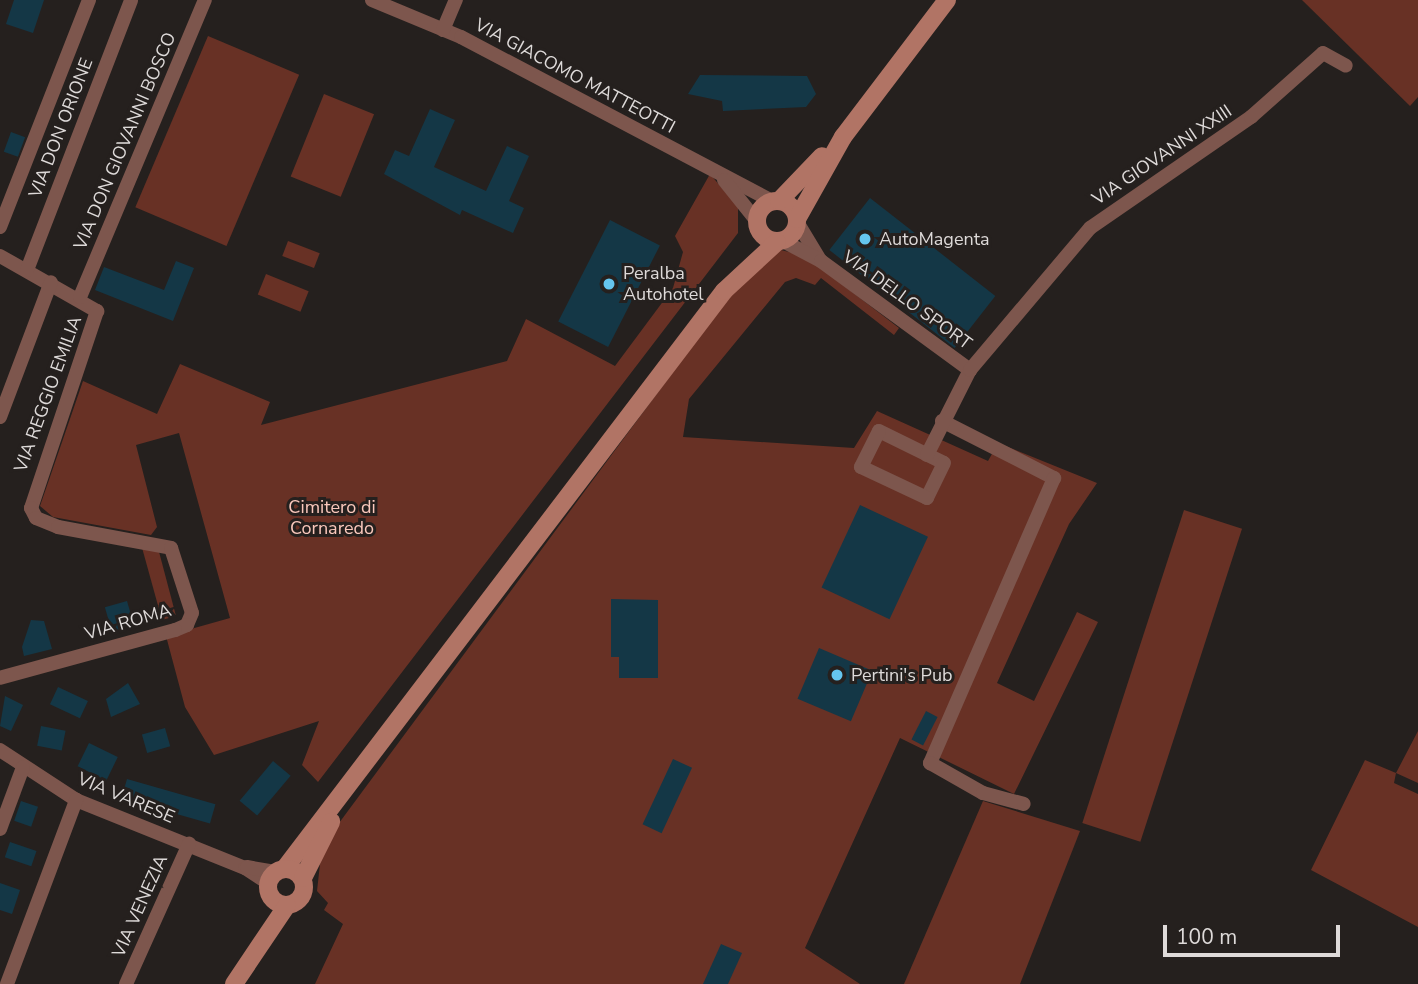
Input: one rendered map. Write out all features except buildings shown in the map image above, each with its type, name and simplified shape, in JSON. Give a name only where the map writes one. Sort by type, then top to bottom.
[{"type":"street","points":[[0,227],[89,0]]},
{"type":"street","name":"VIA DON ORIONE","points":[[27,270],[131,0]]},
{"type":"street","name":"VIA DON GIOVANNI BOSCO","points":[[80,296],[205,0]]},
{"type":"street","name":"VIA GIACOMO MATTEOTTI","points":[[372,0],[443,30],[776,201]]},
{"type":"street","points":[[443,30],[456,0]]},
{"type":"street","points":[[724,291],[756,223],[842,137],[947,0]]},
{"type":"street","name":"VIA GIOVANNI XXIII","points":[[927,455],[970,370],[1107,214],[1251,117],[1323,53],[1346,66]]},
{"type":"street","points":[[251,954],[274,879],[346,792],[724,291],[780,241],[797,220],[842,137]]},
{"type":"street","name":"VIA GIACOMO MATTEOTTI","points":[[719,173],[756,223]]},
{"type":"street","points":[[776,201],[791,207],[797,220]]},
{"type":"street","name":"VIA DELLO SPORT","points":[[797,220],[821,261]]},
{"type":"street","points":[[756,223],[764,238],[780,241]]},
{"type":"street","name":"VIA DELLO SPORT","points":[[780,241],[821,261],[970,370]]},
{"type":"street","points":[[0,273],[3,257],[80,296]]},
{"type":"street","points":[[0,417],[5,390],[51,282]]},
{"type":"street","name":"VIA REGGIO EMILIA","points":[[80,296],[97,311],[31,508],[36,518],[58,527],[171,548]]},
{"type":"street","points":[[942,421],[1054,478],[930,763],[984,793],[1024,804]]},
{"type":"street","points":[[879,431],[927,455],[944,463],[927,498],[862,467],[879,431]]},
{"type":"street","name":"VIA ROMA","points":[[0,678],[187,625],[192,614],[171,548]]},
{"type":"street","name":"VIA VARESE","points":[[0,750],[76,800],[274,879]]},
{"type":"street","points":[[0,829],[23,767]]},
{"type":"street","points":[[234,984],[251,954],[287,905],[302,896],[303,878],[346,792]]},
{"type":"street","points":[[7,984],[76,800]]},
{"type":"street","name":"VIA VENEZIA","points":[[126,984],[189,844]]},
{"type":"street","points":[[274,879],[303,878]]},
{"type":"street","points":[[274,879],[287,905]]},
{"type":"green space","points":[[1302,0],[1418,0],[1418,97],[1410,106]]},
{"type":"green space","points":[[208,36],[299,75],[226,246],[135,207]]},
{"type":"green space","points":[[324,94],[374,114],[341,197],[291,177]]},
{"type":"green space","name":"Cimitero di Cornaredo","points":[[710,174],[738,207],[738,233],[318,782],[302,765],[319,721],[214,755],[185,707],[166,636],[230,618],[179,433],[136,445],[157,527],[151,535],[53,517],[40,506],[83,381],[157,414],[180,364],[270,402],[261,425],[507,361],[526,319],[615,366],[673,288],[683,252],[675,236]]},
{"type":"green space","points":[[288,241],[320,253],[314,268],[282,256]]},
{"type":"green space","points":[[781,250],[805,256],[899,328],[894,335],[821,278],[815,285],[796,278],[785,282],[689,399],[683,437],[854,448],[877,411],[988,461],[998,443],[1097,483],[1069,524],[997,683],[1034,701],[1077,612],[1098,622],[1014,794],[900,738],[805,948],[860,984],[315,984],[343,924],[324,910],[328,903],[317,891],[322,846],[724,303],[758,262]]},
{"type":"green space","points":[[266,274],[309,291],[300,312],[258,294]]},
{"type":"green space","points":[[1184,510],[1242,529],[1140,842],[1082,823]]},
{"type":"green space","points":[[141,544],[158,548],[176,616],[162,620]]},
{"type":"green space","points":[[1418,731],[1418,783],[1396,773]]},
{"type":"green space","points":[[1365,760],[1396,773],[1394,783],[1418,794],[1418,927],[1311,870]]},
{"type":"green space","points":[[983,801],[1080,831],[1020,984],[904,984]]},
{"type":"place","name":"AutoMagenta","points":[[865,239]]},
{"type":"place","name":"Peralba Autohotel","points":[[609,284]]},
{"type":"place","name":"Pertini's Pub","points":[[837,675]]}]
